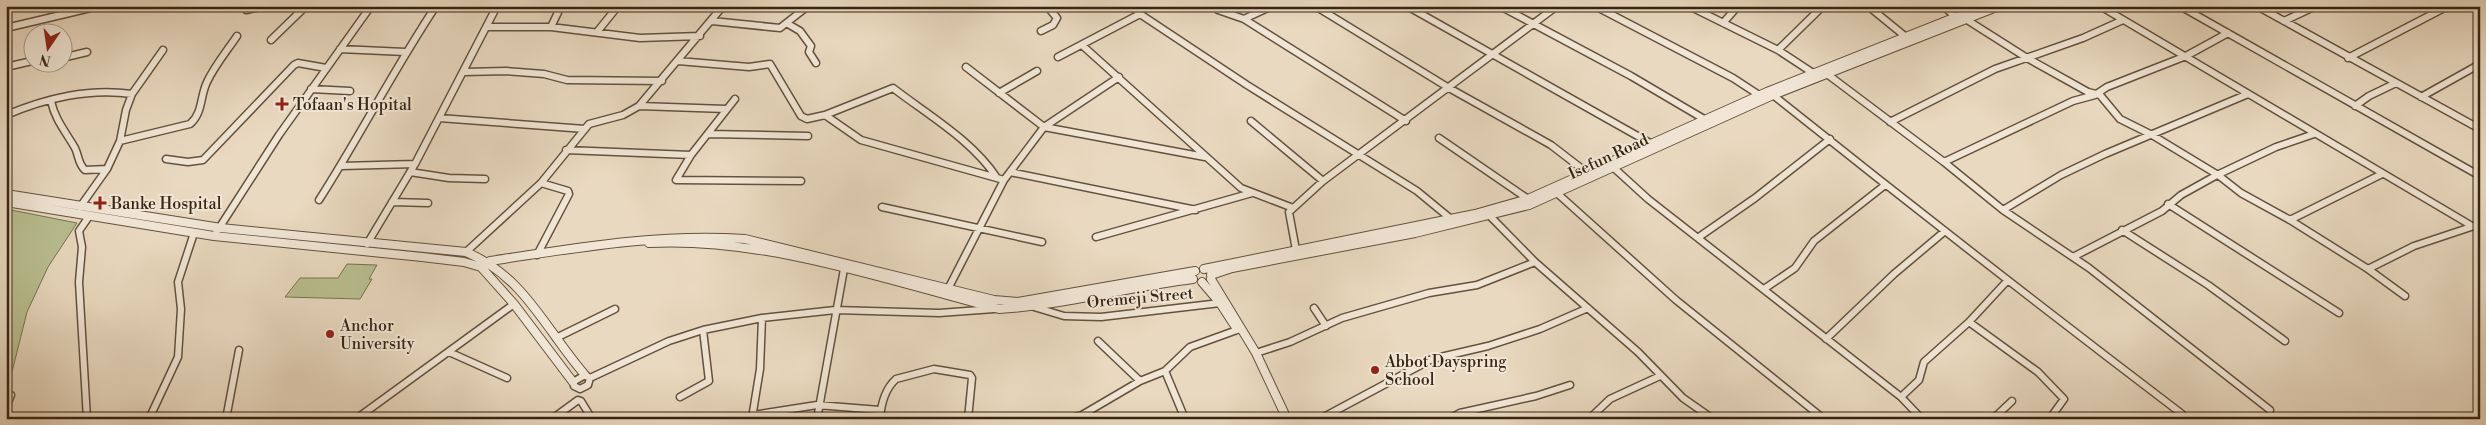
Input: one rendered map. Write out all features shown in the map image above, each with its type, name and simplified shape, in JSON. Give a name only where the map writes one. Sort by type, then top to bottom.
[{"type":"street","points":[[6,28],[99,6]]},
{"type":"street","points":[[246,10],[265,6]]},
{"type":"street","points":[[271,40],[306,6]]},
{"type":"street","points":[[214,236],[221,228],[279,135],[371,6]]},
{"type":"street","points":[[319,200],[341,166],[405,52],[436,6]]},
{"type":"street","points":[[367,244],[415,164],[497,6]]},
{"type":"street","points":[[551,27],[561,6]]},
{"type":"street","points":[[597,32],[618,6]]},
{"type":"street","points":[[466,252],[541,183],[585,129],[591,124],[623,115],[640,106],[723,6]]},
{"type":"street","points":[[712,21],[774,29],[788,24],[808,6]]},
{"type":"street","points":[[1041,31],[1053,25],[1057,18],[1047,6]]},
{"type":"street","points":[[1132,6],[1140,14],[1247,85],[1417,191],[1451,219]]},
{"type":"street","points":[[1215,6],[1218,10],[1244,19],[1406,121]]},
{"type":"street","points":[[1244,19],[1272,6]]},
{"type":"street","points":[[1315,6],[1449,88],[1551,145],[1586,172]]},
{"type":"street","points":[[1407,6],[1650,143]]},
{"type":"street","points":[[1500,6],[1704,118]]},
{"type":"street","points":[[1296,250],[1288,216],[1292,208],[1324,181],[1557,6]]},
{"type":"street","points":[[1595,6],[1725,74],[1759,95]]},
{"type":"street","points":[[1689,6],[1778,50],[1814,73]]},
{"type":"street","points":[[1723,23],[1738,6]]},
{"type":"street","points":[[1778,50],[1824,6]]},
{"type":"street","points":[[1868,6],[1906,37]]},
{"type":"street","points":[[1944,6],[2027,58],[2088,92],[2100,95],[2120,119],[2152,135],[2218,175],[2241,193],[2290,220],[2368,269],[2405,296]]},
{"type":"street","name":"Isefun Road","points":[[1202,282],[1208,282],[1211,277],[1232,268],[1529,205],[1558,194],[1773,95],[1961,18],[1984,6]]},
{"type":"street","name":"Isefun Road","points":[[1194,275],[1204,269],[1451,219],[1487,214],[1528,199],[1704,118],[1759,95],[1906,37],[1999,6]]},
{"type":"street","points":[[2100,6],[2472,226]]},
{"type":"street","points":[[2180,6],[2480,176]]},
{"type":"street","points":[[2257,6],[2348,58],[2396,82],[2480,129]]},
{"type":"street","points":[[2284,21],[2316,6]]},
{"type":"street","points":[[2348,58],[2448,6]]},
{"type":"street","points":[[1058,57],[1083,46],[1140,14]]},
{"type":"street","points":[[1890,122],[1995,69],[2082,38],[2123,20]]},
{"type":"street","points":[[788,24],[800,31],[811,46],[809,52],[816,63]]},
{"type":"street","points":[[487,26],[551,27],[640,38],[700,36]]},
{"type":"street","points":[[1944,162],[1985,140],[2079,98],[2100,95],[2107,87],[2186,56],[2228,33]]},
{"type":"street","points":[[120,141],[190,124],[195,121],[199,116],[206,83],[237,36]]},
{"type":"street","points":[[1083,46],[1241,188],[1292,208]]},
{"type":"street","points":[[340,49],[405,52]]},
{"type":"street","points":[[80,207],[106,168],[120,141],[126,110],[132,94],[163,50]]},
{"type":"street","points":[[72,56],[87,52]]},
{"type":"street","points":[[678,61],[749,67],[770,64],[801,116],[807,119],[825,115],[893,88],[975,154],[1001,179]]},
{"type":"street","points":[[6,67],[22,63]]},
{"type":"street","points":[[166,159],[194,164],[200,162],[208,157],[295,64],[326,68]]},
{"type":"street","points":[[2421,97],[2480,64]]},
{"type":"street","points":[[966,67],[1044,127],[1207,157]]},
{"type":"street","points":[[464,72],[506,71],[544,74],[567,80],[662,81]]},
{"type":"street","points":[[999,93],[1037,72]]},
{"type":"street","points":[[1827,74],[1944,162],[2002,210],[2073,257],[2270,410]]},
{"type":"street","points":[[948,289],[1001,179],[1010,172],[1044,127],[1119,77]]},
{"type":"street","points":[[2355,106],[2369,96],[2396,82]]},
{"type":"street","points":[[311,89],[350,91]]},
{"type":"street","points":[[6,114],[27,106],[92,92],[107,91],[132,94]]},
{"type":"street","points":[[2002,210],[2061,175],[2248,94]]},
{"type":"street","points":[[1773,95],[1885,185],[1979,256],[2007,281],[2182,414]]},
{"type":"street","points":[[735,99],[691,155],[676,180],[801,181]]},
{"type":"street","points":[[51,101],[52,114],[76,148],[81,159],[80,166],[85,170],[106,168]]},
{"type":"street","points":[[640,106],[726,109]]},
{"type":"street","points":[[825,115],[862,140],[1001,179]]},
{"type":"street","points":[[440,118],[585,129]]},
{"type":"street","points":[[1251,121],[1324,181]]},
{"type":"street","points":[[708,134],[808,136]]},
{"type":"street","points":[[2073,257],[2162,211],[2168,204],[2249,157],[2287,141],[2314,134]]},
{"type":"street","points":[[1439,138],[1528,199]]},
{"type":"street","points":[[1699,237],[1754,198],[1830,139]]},
{"type":"street","points":[[566,150],[691,155]]},
{"type":"street","points":[[341,166],[415,164]]},
{"type":"street","points":[[1614,168],[1648,199],[1699,237],[1901,397],[1922,419]]},
{"type":"street","points":[[410,172],[449,178],[485,179]]},
{"type":"street","points":[[1010,172],[1196,210]]},
{"type":"street","points":[[2290,220],[2382,174]]},
{"type":"street","points":[[537,255],[569,194],[568,191],[559,186],[541,183]]},
{"type":"street","points":[[1764,289],[1795,268],[1814,241],[1885,185]]},
{"type":"street","points":[[1096,237],[1252,193]]},
{"type":"street","points":[[6,194],[221,228],[367,244],[466,252],[492,264],[525,296],[587,377],[588,384],[580,389],[578,400],[552,419]]},
{"type":"street","points":[[1558,194],[1676,300],[1824,419]]},
{"type":"street","points":[[6,202],[214,236],[464,262],[481,267],[514,304],[573,382],[574,386],[580,389]]},
{"type":"street","points":[[392,202],[428,203]]},
{"type":"street","points":[[2168,204],[2339,313]]},
{"type":"street","points":[[882,207],[1042,242]]},
{"type":"street","points":[[1487,214],[1535,262],[1638,352],[1683,398],[1713,419]]},
{"type":"street","points":[[87,419],[79,282],[82,247],[79,231],[90,215]]},
{"type":"street","points":[[2368,269],[2414,246],[2480,224]]},
{"type":"street","points":[[2122,230],[2208,285],[2285,341]]},
{"type":"street","points":[[1826,339],[1894,274],[1945,231]]},
{"type":"street","points":[[149,419],[178,357],[181,309],[178,282],[194,233]]},
{"type":"street","points":[[492,264],[537,255],[663,236],[745,239],[994,300],[1018,302],[1194,275]]},
{"type":"street","points":[[492,264],[618,246],[662,242],[699,242],[746,247],[999,309]]},
{"type":"street","points":[[1256,353],[1342,318],[1429,293],[1477,285],[1535,262]]},
{"type":"street","points":[[1204,269],[1211,277],[1256,353],[1287,419]]},
{"type":"street","points":[[816,419],[844,270]]},
{"type":"street","points":[[1194,275],[1196,283],[1202,282],[1220,303],[1238,330],[1281,419]]},
{"type":"street","points":[[573,382],[669,341],[703,330],[762,318],[835,310],[939,313],[1034,307],[1194,275]]},
{"type":"street","points":[[1901,397],[1919,380],[1924,362],[1969,322],[2007,281]]},
{"type":"street","name":"Oremeji Street","points":[[1034,307],[1064,316],[1101,317],[1220,303]]},
{"type":"street","points":[[356,419],[514,304]]},
{"type":"street","points":[[1314,308],[1326,326]]},
{"type":"street","points":[[1320,419],[1432,358],[1488,346],[1540,329],[1588,308]]},
{"type":"street","points":[[556,338],[614,309]]},
{"type":"street","points":[[762,318],[760,369],[753,417],[818,405],[880,410]]},
{"type":"street","points":[[1969,322],[2038,372],[2064,399],[2050,417],[2053,419]]},
{"type":"street","points":[[680,397],[709,381],[703,330]]},
{"type":"street","points":[[1068,419],[1082,415],[1140,381],[1164,371],[1190,347],[1238,330]]},
{"type":"street","points":[[1098,341],[1140,381]]},
{"type":"street","points":[[226,419],[239,350]]},
{"type":"street","points":[[449,352],[506,378]]},
{"type":"street","points":[[880,419],[880,410],[891,383],[896,379],[934,368],[970,375],[972,378],[968,419]]},
{"type":"street","points":[[1164,371],[1185,419]]},
{"type":"street","points":[[1589,419],[1610,399],[1660,376]]},
{"type":"street","points":[[1449,419],[1460,413],[1536,396],[1570,385]]},
{"type":"street","points":[[6,408],[11,395]]},
{"type":"street","points":[[578,400],[592,419]]},
{"type":"street","points":[[1994,419],[2012,401]]},
{"type":"green space","points":[[6,209],[77,223],[48,267],[27,312],[6,396]]},
{"type":"green space","points":[[347,264],[377,265],[369,279],[372,279],[360,299],[285,297],[300,278],[338,278]]},
{"type":"place","name":"Tofaan's Hopital","points":[[282,104]]},
{"type":"place","name":"Banke Hospital","points":[[100,203]]},
{"type":"place","name":"Anchor University","points":[[330,334]]},
{"type":"place","name":"Abbot Dayspring School","points":[[1375,370]]}]
